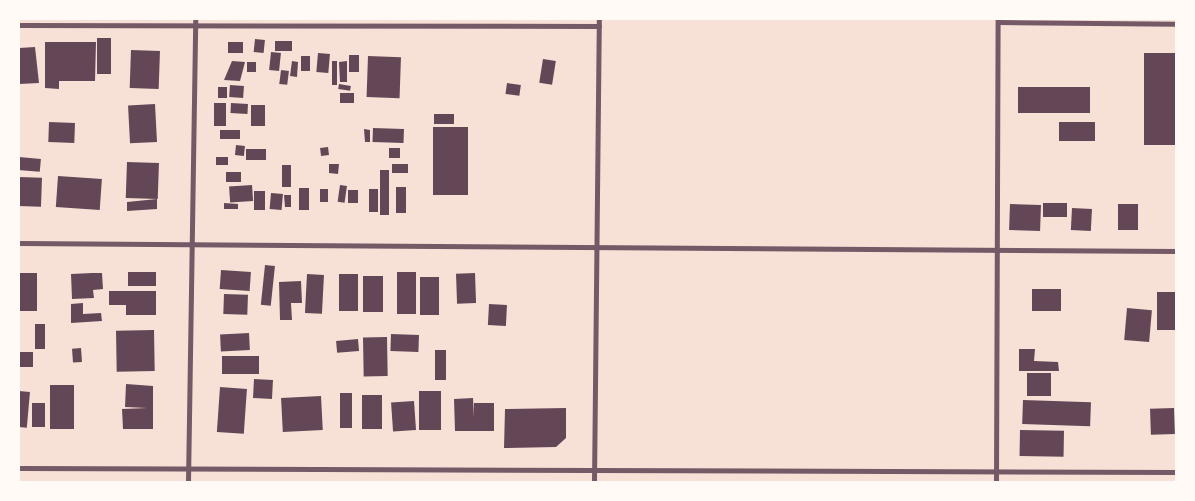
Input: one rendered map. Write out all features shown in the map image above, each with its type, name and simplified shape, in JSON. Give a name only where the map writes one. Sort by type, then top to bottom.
[{"type":"street","points":[[594,482],[599,19]]},
{"type":"street","points":[[996,482],[998,20],[1176,24]]},
{"type":"street","points":[[19,24],[195,21],[599,26]]},
{"type":"street","points":[[188,482],[194,245],[195,21]]},
{"type":"street","points":[[19,243],[1176,251]]},
{"type":"street","points":[[19,468],[188,467],[1176,472]]},
{"type":"building","points":[[97,38],[111,38],[111,74],[97,74]]},
{"type":"building","points":[[255,39],[265,40],[264,53],[254,52]]},
{"type":"building","points":[[275,41],[292,41],[292,51],[275,51]]},
{"type":"building","points":[[45,42],[96,42],[95,81],[59,81],[59,89],[45,88]]},
{"type":"building","points":[[228,42],[243,42],[243,53],[228,53]]},
{"type":"building","points":[[35,47],[39,83],[19,84],[19,48]]},
{"type":"building","points":[[131,50],[160,51],[159,89],[130,88]]},
{"type":"building","points":[[271,52],[281,53],[279,71],[269,70]]},
{"type":"building","points":[[318,53],[330,54],[328,73],[316,72]]},
{"type":"building","points":[[1144,53],[1176,53],[1176,145],[1144,145]]},
{"type":"building","points":[[349,55],[359,55],[359,72],[349,72]]},
{"type":"building","points":[[301,56],[310,56],[310,71],[301,71]]},
{"type":"building","points":[[368,56],[401,57],[400,98],[367,97]]},
{"type":"building","points":[[543,59],[556,61],[552,85],[539,83]]},
{"type":"building","points":[[232,61],[245,62],[240,81],[224,80]]},
{"type":"building","points":[[292,61],[298,62],[297,77],[290,76]]},
{"type":"building","points":[[332,61],[337,61],[337,85],[332,85]]},
{"type":"building","points":[[347,61],[347,82],[340,82],[339,62]]},
{"type":"building","points":[[247,62],[256,62],[256,72],[247,72]]},
{"type":"building","points":[[281,70],[289,71],[287,85],[279,84]]},
{"type":"building","points":[[507,83],[521,85],[519,96],[505,94]]},
{"type":"building","points":[[339,84],[351,86],[350,91],[338,89]]},
{"type":"building","points":[[230,85],[244,86],[243,98],[229,97]]},
{"type":"building","points":[[218,87],[227,87],[227,98],[218,98]]},
{"type":"building","points":[[1018,87],[1090,87],[1090,113],[1018,113]]},
{"type":"building","points":[[340,93],[354,93],[354,103],[340,103]]},
{"type":"building","points":[[214,103],[226,103],[226,126],[214,126]]},
{"type":"building","points":[[231,103],[248,104],[247,114],[230,113]]},
{"type":"building","points":[[155,104],[157,142],[130,143],[128,105]]},
{"type":"building","points":[[251,105],[265,105],[265,126],[251,126]]},
{"type":"building","points":[[434,114],[454,114],[454,124],[434,124]]},
{"type":"building","points":[[49,122],[75,123],[74,143],[48,142]]},
{"type":"building","points":[[1059,122],[1095,122],[1095,141],[1059,141]]},
{"type":"building","points":[[433,127],[468,127],[468,195],[433,195]]},
{"type":"building","points":[[373,128],[404,129],[403,143],[373,142]]},
{"type":"building","points":[[364,129],[370,130],[370,142],[365,142]]},
{"type":"building","points":[[220,130],[240,130],[240,139],[220,139]]},
{"type":"building","points":[[236,145],[245,146],[244,156],[235,155]]},
{"type":"building","points":[[328,147],[329,155],[321,156],[320,148]]},
{"type":"building","points":[[389,148],[400,148],[400,158],[389,158]]},
{"type":"building","points":[[246,149],[266,149],[266,160],[246,160]]},
{"type":"building","points":[[19,157],[41,159],[40,172],[19,170]]},
{"type":"building","points":[[216,157],[228,157],[228,165],[216,165]]},
{"type":"building","points":[[127,162],[159,163],[158,199],[126,198]]},
{"type":"building","points":[[329,164],[339,164],[338,174],[329,173]]},
{"type":"building","points":[[392,164],[408,164],[408,173],[392,173]]},
{"type":"building","points":[[282,165],[291,165],[291,187],[282,187]]},
{"type":"building","points":[[380,170],[389,170],[389,215],[380,215]]},
{"type":"building","points":[[226,172],[241,172],[241,182],[226,182]]},
{"type":"building","points":[[58,176],[102,179],[100,210],[56,207]]},
{"type":"building","points":[[19,177],[42,178],[41,207],[19,206]]},
{"type":"building","points":[[252,185],[253,201],[230,203],[229,187]]},
{"type":"building","points":[[340,185],[347,186],[345,203],[338,202]]},
{"type":"building","points":[[396,187],[406,187],[406,213],[396,213]]},
{"type":"building","points":[[299,188],[309,188],[309,210],[299,210]]},
{"type":"building","points":[[320,189],[328,189],[328,202],[320,202]]},
{"type":"building","points":[[369,189],[378,189],[378,212],[369,212]]},
{"type":"building","points":[[348,190],[358,190],[358,203],[348,203]]},
{"type":"building","points":[[254,191],[265,191],[265,210],[254,210]]},
{"type":"building","points":[[271,193],[283,194],[282,210],[270,209]]},
{"type":"building","points":[[284,195],[291,195],[291,207],[285,207]]},
{"type":"building","points":[[157,199],[157,209],[127,211],[127,202]]},
{"type":"building","points":[[224,203],[238,204],[238,209],[224,209]]},
{"type":"building","points":[[1043,203],[1067,203],[1067,217],[1043,217]]},
{"type":"building","points":[[1010,204],[1041,205],[1040,231],[1009,230]]},
{"type":"building","points":[[1118,204],[1138,204],[1138,230],[1118,230]]},
{"type":"building","points":[[1072,208],[1092,209],[1091,231],[1071,230]]},
{"type":"building","points":[[265,265],[275,266],[271,306],[261,305]]},
{"type":"building","points":[[221,270],[251,272],[250,291],[220,289]]},
{"type":"building","points":[[128,272],[156,272],[156,286],[128,286]]},
{"type":"building","points":[[397,272],[416,272],[416,314],[397,314]]},
{"type":"building","points":[[19,273],[37,273],[37,311],[19,311]]},
{"type":"building","points":[[102,273],[103,289],[93,290],[94,298],[72,299],[71,274]]},
{"type":"building","points":[[475,273],[476,303],[457,304],[456,274]]},
{"type":"building","points":[[307,274],[324,275],[322,314],[305,313]]},
{"type":"building","points":[[339,274],[358,274],[358,311],[339,311]]},
{"type":"building","points":[[363,276],[383,276],[383,312],[363,312]]},
{"type":"building","points":[[420,277],[439,277],[439,315],[420,315]]},
{"type":"building","points":[[301,281],[302,303],[291,303],[292,320],[280,320],[279,282]]},
{"type":"building","points":[[1032,289],[1061,289],[1061,311],[1032,311]]},
{"type":"building","points":[[109,291],[156,291],[156,315],[126,315],[126,305],[109,305]]},
{"type":"building","points":[[1157,292],[1176,292],[1176,330],[1157,330]]},
{"type":"building","points":[[224,294],[248,295],[247,315],[223,314]]},
{"type":"building","points":[[83,303],[83,314],[101,313],[102,321],[71,323],[71,304]]},
{"type":"building","points":[[489,304],[507,305],[506,326],[488,325]]},
{"type":"building","points":[[1127,308],[1152,310],[1149,342],[1124,340]]},
{"type":"building","points":[[35,324],[45,324],[45,349],[35,349]]},
{"type":"building","points":[[154,330],[155,371],[117,372],[116,331]]},
{"type":"building","points":[[249,333],[250,350],[221,351],[220,335]]},
{"type":"building","points":[[391,334],[419,335],[418,352],[390,351]]},
{"type":"building","points":[[363,337],[387,337],[388,376],[364,376]]},
{"type":"building","points":[[358,339],[359,351],[337,353],[336,341]]},
{"type":"building","points":[[81,348],[82,362],[73,363],[72,349]]},
{"type":"building","points":[[1019,349],[1035,349],[1034,361],[1058,362],[1059,371],[1019,371]]},
{"type":"building","points":[[435,350],[446,350],[446,380],[435,380]]},
{"type":"building","points":[[19,352],[33,352],[33,367],[19,367]]},
{"type":"building","points":[[222,356],[259,356],[259,374],[222,374]]},
{"type":"building","points":[[1027,373],[1051,373],[1051,396],[1027,396]]},
{"type":"building","points":[[254,379],[273,380],[272,399],[253,398]]},
{"type":"building","points":[[126,384],[153,386],[153,429],[123,429],[122,409],[147,408],[125,407]]},
{"type":"building","points":[[50,385],[74,385],[74,429],[50,429]]},
{"type":"building","points":[[220,387],[247,389],[244,434],[217,432]]},
{"type":"building","points":[[19,391],[30,392],[27,428],[19,427]]},
{"type":"building","points":[[419,391],[441,391],[441,430],[419,430]]},
{"type":"building","points":[[340,393],[352,393],[352,428],[340,428]]},
{"type":"building","points":[[362,395],[382,395],[382,429],[362,429]]},
{"type":"building","points":[[321,396],[323,430],[283,432],[281,398]]},
{"type":"building","points":[[473,398],[474,417],[474,403],[494,403],[494,431],[455,431],[454,399]]},
{"type":"building","points":[[1023,400],[1091,402],[1090,426],[1022,424]]},
{"type":"building","points":[[414,401],[416,430],[393,432],[391,403]]},
{"type":"building","points":[[32,403],[45,403],[45,427],[32,427]]},
{"type":"building","points":[[566,408],[566,438],[556,447],[504,448],[505,409]]},
{"type":"building","points":[[1174,408],[1175,434],[1151,435],[1150,409]]},
{"type":"building","points":[[1020,430],[1064,431],[1064,457],[1020,456]]}]
